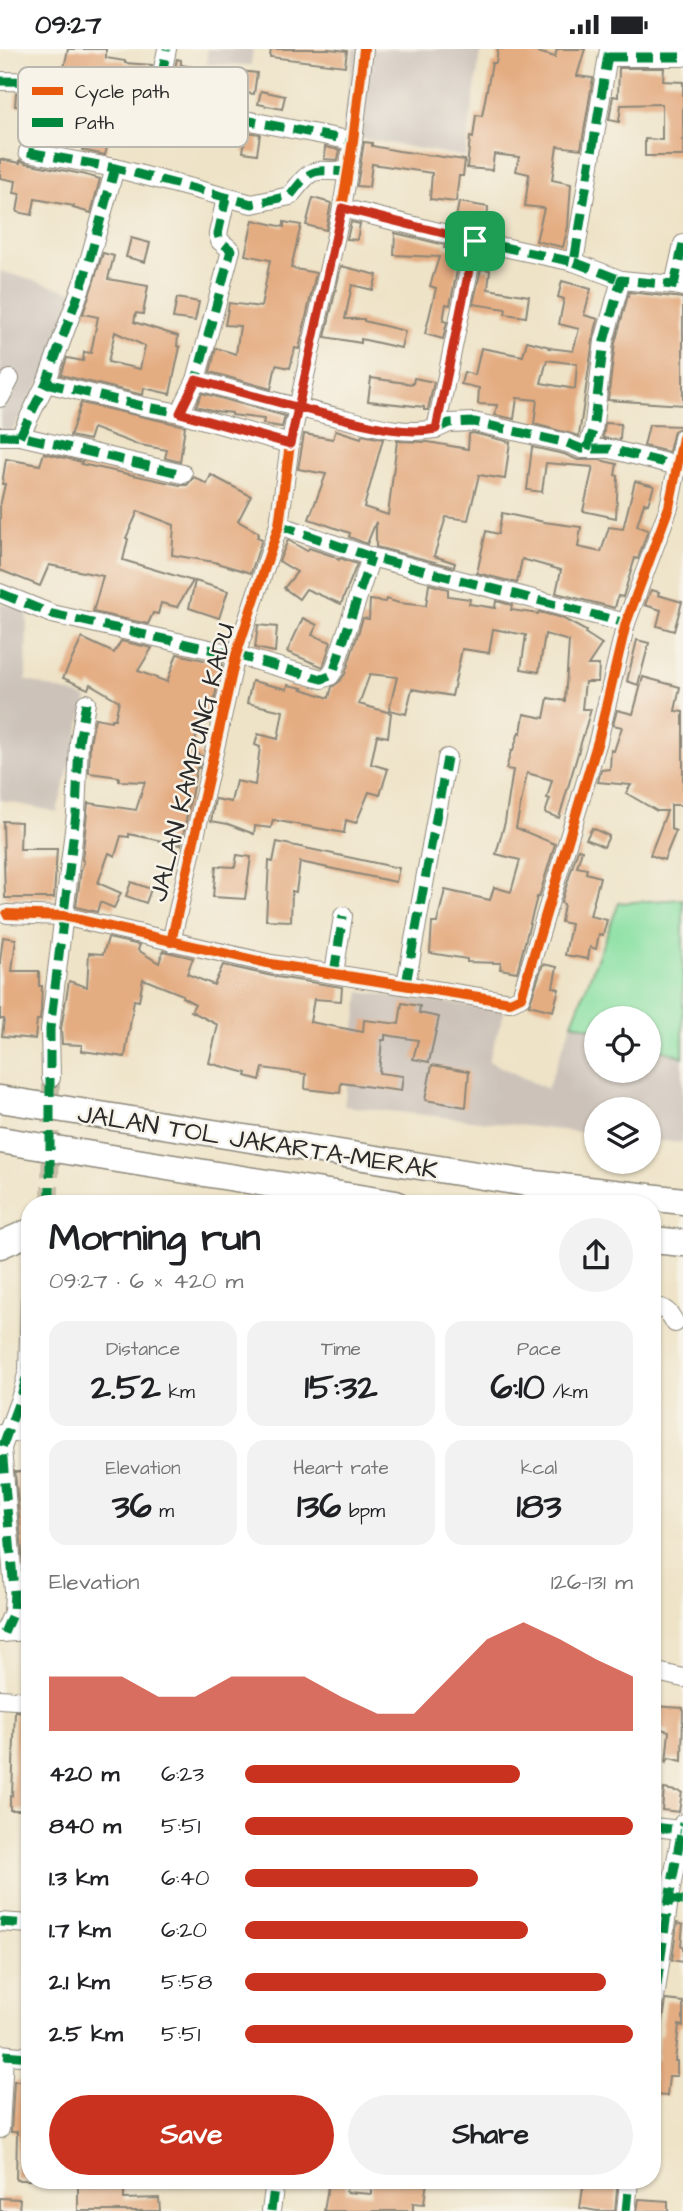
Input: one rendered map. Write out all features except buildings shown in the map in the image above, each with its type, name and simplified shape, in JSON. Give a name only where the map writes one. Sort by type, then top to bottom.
[{"type":"highway","name":"JALAN TOL JAKARTA–MERAK","points":[[0,1097],[31,1105],[527,1183],[631,1195]]},
{"type":"highway","name":"JALAN TOL JAKARTA–MERAK","points":[[0,1140],[340,1195]]},
{"type":"highway","name":"JALAN TOL JAKARTA–MERAK","points":[[661,1198],[683,1201]]},
{"type":"highway","points":[[0,1245],[21,1236]]},
{"type":"highway","points":[[661,1241],[683,1243]]},
{"type":"street","points":[[163,67],[167,49]]},
{"type":"street","name":"JALAN KAMPUNG KADU","points":[[171,942],[236,655],[279,526],[290,444],[342,208],[364,49]]},
{"type":"street","points":[[574,263],[608,53],[683,57]]},
{"type":"street","points":[[0,81],[18,81]]},
{"type":"street","points":[[248,121],[353,141]]},
{"type":"street","points":[[28,152],[115,167],[252,204],[290,196],[308,173],[316,170],[348,172]]},
{"type":"street","points":[[20,436],[46,383],[84,279],[115,167]]},
{"type":"street","points":[[180,413],[196,380],[231,250],[220,241],[218,234],[226,198]]},
{"type":"street","points":[[342,208],[574,263],[621,280],[678,286],[683,244]]},
{"type":"street","points":[[436,429],[475,241]]},
{"type":"street","points":[[587,449],[593,431],[604,341],[621,280]]},
{"type":"street","points":[[0,398],[10,379]]},
{"type":"street","points":[[196,380],[391,430],[417,432],[436,429],[450,423],[474,422],[587,449],[610,449],[678,466]]},
{"type":"street","points":[[46,383],[180,413],[290,444]]},
{"type":"street","points":[[0,436],[20,436],[183,474]]},
{"type":"street","points":[[7,914],[63,916],[271,964],[510,1002],[521,997],[598,741],[626,624],[676,509],[678,466],[683,438]]},
{"type":"street","points":[[279,526],[371,557],[626,624]]},
{"type":"street","points":[[0,593],[52,614],[236,655],[322,679],[330,676],[334,670],[371,557]]},
{"type":"street","points":[[51,1078],[50,1029],[76,814],[79,742],[86,703]]},
{"type":"street","points":[[406,984],[447,758]]},
{"type":"street","points":[[334,973],[343,916]]},
{"type":"street","points":[[661,1308],[670,1313],[675,1323]]},
{"type":"street","points":[[2,1633],[13,1612],[14,1603],[3,1434],[21,1392]]},
{"type":"street","points":[[3,1434],[21,1433]]},
{"type":"street","points":[[2,1633],[21,1632]]},
{"type":"street","points":[[661,1673],[683,1678]]},
{"type":"street","points":[[0,1699],[21,1700]]},
{"type":"street","points":[[661,1827],[682,1826],[676,1900],[661,1941]]},
{"type":"street","points":[[0,1922],[21,1923]]},
{"type":"street","points":[[0,2129],[2,2055],[21,2056]]},
{"type":"street","points":[[271,2211],[274,2189]]},
{"type":"street","points":[[626,2211],[628,2189]]},
{"type":"shaded area","points":[[207,49],[253,49],[251,65],[207,64]]},
{"type":"shaded area","points":[[353,49],[481,49],[465,157],[343,135]]},
{"type":"shaded area","points":[[0,271],[77,293],[56,353],[8,439],[0,437]]},
{"type":"shaded area","points":[[0,603],[27,609],[26,680],[87,698],[57,812],[0,800]]},
{"type":"shaded area","points":[[360,992],[505,1010],[488,1061],[547,1089],[572,1023],[584,1026],[584,1083],[661,1083],[661,1050],[683,1057],[683,1143],[661,1141],[661,1097],[584,1097],[584,1133],[344,1106]]},
{"type":"green space","points":[[683,899],[683,1057],[661,1050],[661,1006],[584,1006],[584,1026],[572,1023],[619,903]]},
{"type":"tunnel","points":[[50,1195],[51,1078]]},
{"type":"marked path","points":[[163,67],[167,49]]},
{"type":"marked path","points":[[342,208],[574,262],[609,49]]},
{"type":"marked path","points":[[608,57],[683,57]]},
{"type":"marked path","points":[[0,81],[18,81]]},
{"type":"marked path","points":[[248,120],[353,141]]},
{"type":"marked path","points":[[28,152],[115,168],[252,204],[290,196],[304,179],[314,172],[348,172]]},
{"type":"marked path","points":[[20,436],[46,383],[84,279],[115,168]]},
{"type":"marked path","points":[[180,413],[196,380],[231,250],[220,241],[218,234],[226,198]]},
{"type":"marked path","points":[[196,380],[377,427],[412,431],[436,429],[475,241]]},
{"type":"marked path","points":[[683,244],[674,285],[683,287]]},
{"type":"marked path","points":[[574,262],[621,280]]},
{"type":"marked path","points":[[587,449],[593,431],[604,341],[621,280],[674,285]]},
{"type":"marked path","points":[[46,383],[180,413],[290,444]]},
{"type":"marked path","points":[[436,429],[449,423],[474,422],[567,443],[582,449],[610,449],[678,466]]},
{"type":"marked path","points":[[0,436],[20,436],[183,474]]},
{"type":"marked path","points":[[279,525],[371,557],[626,623]]},
{"type":"marked path","points":[[0,593],[52,614],[236,655],[322,679],[330,676],[334,670],[371,557]]},
{"type":"marked path","points":[[50,1195],[50,1029],[76,814],[79,742],[86,703]]},
{"type":"marked path","points":[[406,984],[447,758]]},
{"type":"marked path","points":[[334,973],[343,916]]},
{"type":"marked path","points":[[4,1633],[13,1612],[14,1591],[2,1448],[21,1396]]},
{"type":"marked path","points":[[661,1956],[683,1823]]},
{"type":"marked path","points":[[661,1828],[681,1830]]},
{"type":"marked path","points":[[669,1899],[683,1901]]},
{"type":"marked path","points":[[0,1922],[21,1923]]},
{"type":"marked path","points":[[4,2055],[21,2056]]},
{"type":"marked path","points":[[271,2211],[274,2189]]},
{"type":"marked path","points":[[626,2211],[628,2189]]},
{"type":"cycle path","points":[[171,942],[236,655],[279,525],[290,444],[342,208],[364,49]]},
{"type":"cycle path","points":[[7,914],[63,916],[271,964],[510,1002],[521,997],[598,741],[626,623],[669,507],[683,438]]},
{"type":"route","points":[[475,241],[342,208],[299,408],[290,444],[180,413],[196,380],[299,408],[391,430],[417,432],[436,429],[456,343],[475,241]]}]
